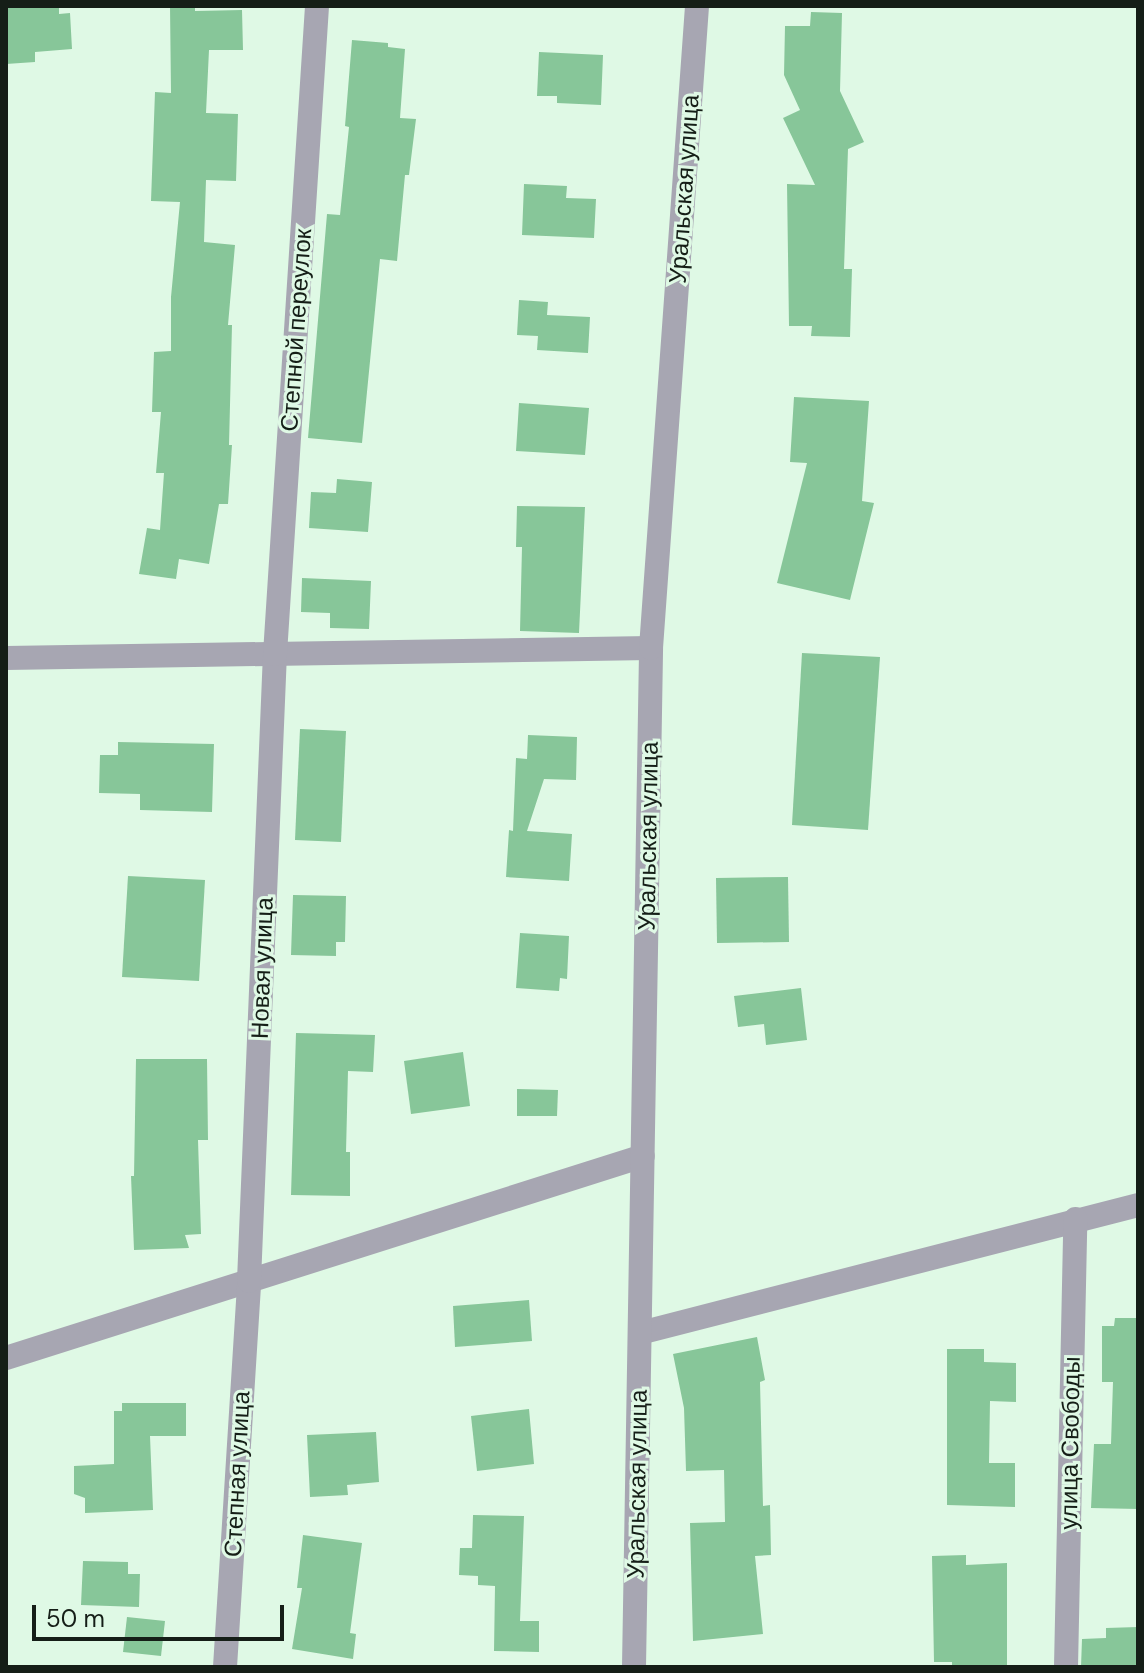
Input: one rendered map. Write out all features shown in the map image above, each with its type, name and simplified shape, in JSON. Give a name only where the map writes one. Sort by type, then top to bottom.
[{"type":"street","name":"Степной переулок","points":[[275,654],[317,6]]},
{"type":"street","name":"Уральская улица","points":[[634,1667],[651,648],[697,6]]},
{"type":"street","points":[[6,658],[651,648]]},
{"type":"street","name":"Новая улица","points":[[249,1281],[275,654]]},
{"type":"street","points":[[6,1358],[643,1156]]},
{"type":"street","points":[[640,1333],[1138,1205]]},
{"type":"street","name":"улица Свободы","points":[[1066,1667],[1075,1219]]},
{"type":"street","name":"Степная улица","points":[[225,1667],[249,1281]]},
{"type":"building","points":[[6,6],[59,6],[59,14],[70,13],[72,49],[35,52],[35,62],[6,64]]},
{"type":"building","points":[[170,6],[195,6],[195,11],[242,10],[243,50],[209,50],[206,113],[238,114],[236,181],[206,180],[204,242],[235,245],[228,325],[232,325],[229,445],[232,445],[228,504],[219,504],[209,564],[179,559],[176,579],[139,574],[147,528],[160,530],[164,473],[156,473],[161,412],[152,412],[154,352],[171,351],[171,297],[180,202],[151,201],[155,92],[171,93]]},
{"type":"building","points":[[811,12],[842,13],[840,91],[864,142],[848,149],[844,269],[852,269],[850,337],[811,336],[812,326],[789,326],[787,184],[815,185],[783,118],[800,110],[784,75],[785,26],[810,26]]},
{"type":"building","points":[[352,40],[388,43],[388,47],[405,49],[400,118],[416,119],[409,175],[405,175],[397,261],[380,259],[362,443],[308,438],[327,214],[340,215],[349,127],[345,126]]},
{"type":"building","points":[[539,52],[603,55],[601,105],[557,103],[557,96],[537,96]]},
{"type":"building","points":[[524,184],[567,186],[566,198],[596,199],[594,238],[522,235]]},
{"type":"building","points":[[519,300],[548,302],[547,315],[590,317],[588,353],[537,350],[538,336],[517,335]]},
{"type":"building","points":[[794,397],[869,401],[862,501],[874,503],[850,600],[777,583],[807,463],[790,462]]},
{"type":"building","points":[[519,403],[589,408],[585,455],[516,451]]},
{"type":"building","points":[[337,479],[372,482],[368,532],[309,528],[311,492],[336,493]]},
{"type":"building","points":[[517,506],[585,507],[579,633],[520,631],[522,547],[516,547]]},
{"type":"building","points":[[302,578],[371,581],[369,629],[330,628],[330,613],[301,612]]},
{"type":"building","points":[[802,653],[880,657],[868,830],[792,825]]},
{"type":"building","points":[[300,729],[346,731],[341,842],[295,840]]},
{"type":"building","points":[[528,735],[577,737],[576,780],[544,779],[527,831],[572,834],[569,881],[506,877],[509,830],[513,831],[516,758],[527,759]]},
{"type":"building","points":[[118,742],[214,744],[212,812],[140,810],[140,794],[99,793],[100,755],[118,755]]},
{"type":"building","points":[[128,876],[205,880],[199,981],[122,977]]},
{"type":"building","points":[[788,877],[789,942],[717,943],[716,878]]},
{"type":"building","points":[[293,895],[346,896],[345,942],[336,942],[336,956],[291,955]]},
{"type":"building","points":[[520,933],[569,936],[567,979],[560,978],[559,991],[516,988]]},
{"type":"building","points":[[801,988],[807,1040],[766,1045],[764,1024],[738,1027],[734,996]]},
{"type":"building","points":[[296,1033],[375,1035],[373,1072],[348,1071],[346,1152],[350,1152],[350,1196],[291,1195]]},
{"type":"building","points":[[463,1052],[470,1106],[411,1114],[404,1061]]},
{"type":"building","points":[[136,1059],[207,1059],[208,1140],[198,1140],[201,1234],[185,1235],[189,1248],[134,1250],[131,1176],[134,1176]]},
{"type":"building","points":[[517,1089],[558,1090],[557,1116],[517,1116]]},
{"type":"building","points":[[529,1300],[532,1341],[455,1347],[453,1306]]},
{"type":"building","points":[[1115,1318],[1138,1318],[1138,1509],[1091,1508],[1094,1444],[1111,1444],[1113,1382],[1102,1382],[1102,1326],[1114,1326]]},
{"type":"building","points":[[757,1337],[765,1380],[760,1382],[763,1506],[770,1505],[771,1555],[755,1556],[763,1634],[693,1641],[690,1523],[725,1522],[724,1470],[686,1471],[684,1408],[673,1354]]},
{"type":"building","points":[[947,1349],[984,1349],[984,1362],[1016,1363],[1016,1402],[990,1401],[989,1463],[1015,1463],[1015,1507],[947,1505]]},
{"type":"building","points":[[122,1403],[186,1403],[186,1436],[150,1436],[153,1510],[85,1513],[85,1498],[74,1494],[74,1466],[114,1464],[114,1411],[122,1411]]},
{"type":"building","points":[[529,1409],[534,1464],[477,1471],[471,1416]]},
{"type":"building","points":[[376,1432],[379,1482],[347,1485],[348,1495],[310,1497],[307,1435]]},
{"type":"building","points":[[473,1515],[524,1516],[520,1621],[539,1621],[539,1652],[494,1651],[495,1586],[478,1585],[478,1576],[459,1575],[460,1548],[472,1548]]},
{"type":"building","points":[[303,1535],[362,1543],[350,1633],[356,1634],[353,1659],[292,1649],[302,1588],[297,1588]]},
{"type":"building","points":[[966,1555],[966,1565],[1007,1563],[1007,1667],[952,1667],[952,1662],[934,1662],[932,1556]]},
{"type":"building","points":[[83,1561],[128,1562],[128,1574],[140,1574],[139,1607],[81,1605]]},
{"type":"building","points":[[127,1617],[165,1621],[161,1656],[123,1652]]},
{"type":"building","points":[[1138,1627],[1138,1667],[1081,1667],[1082,1639],[1106,1638],[1106,1628]]}]
